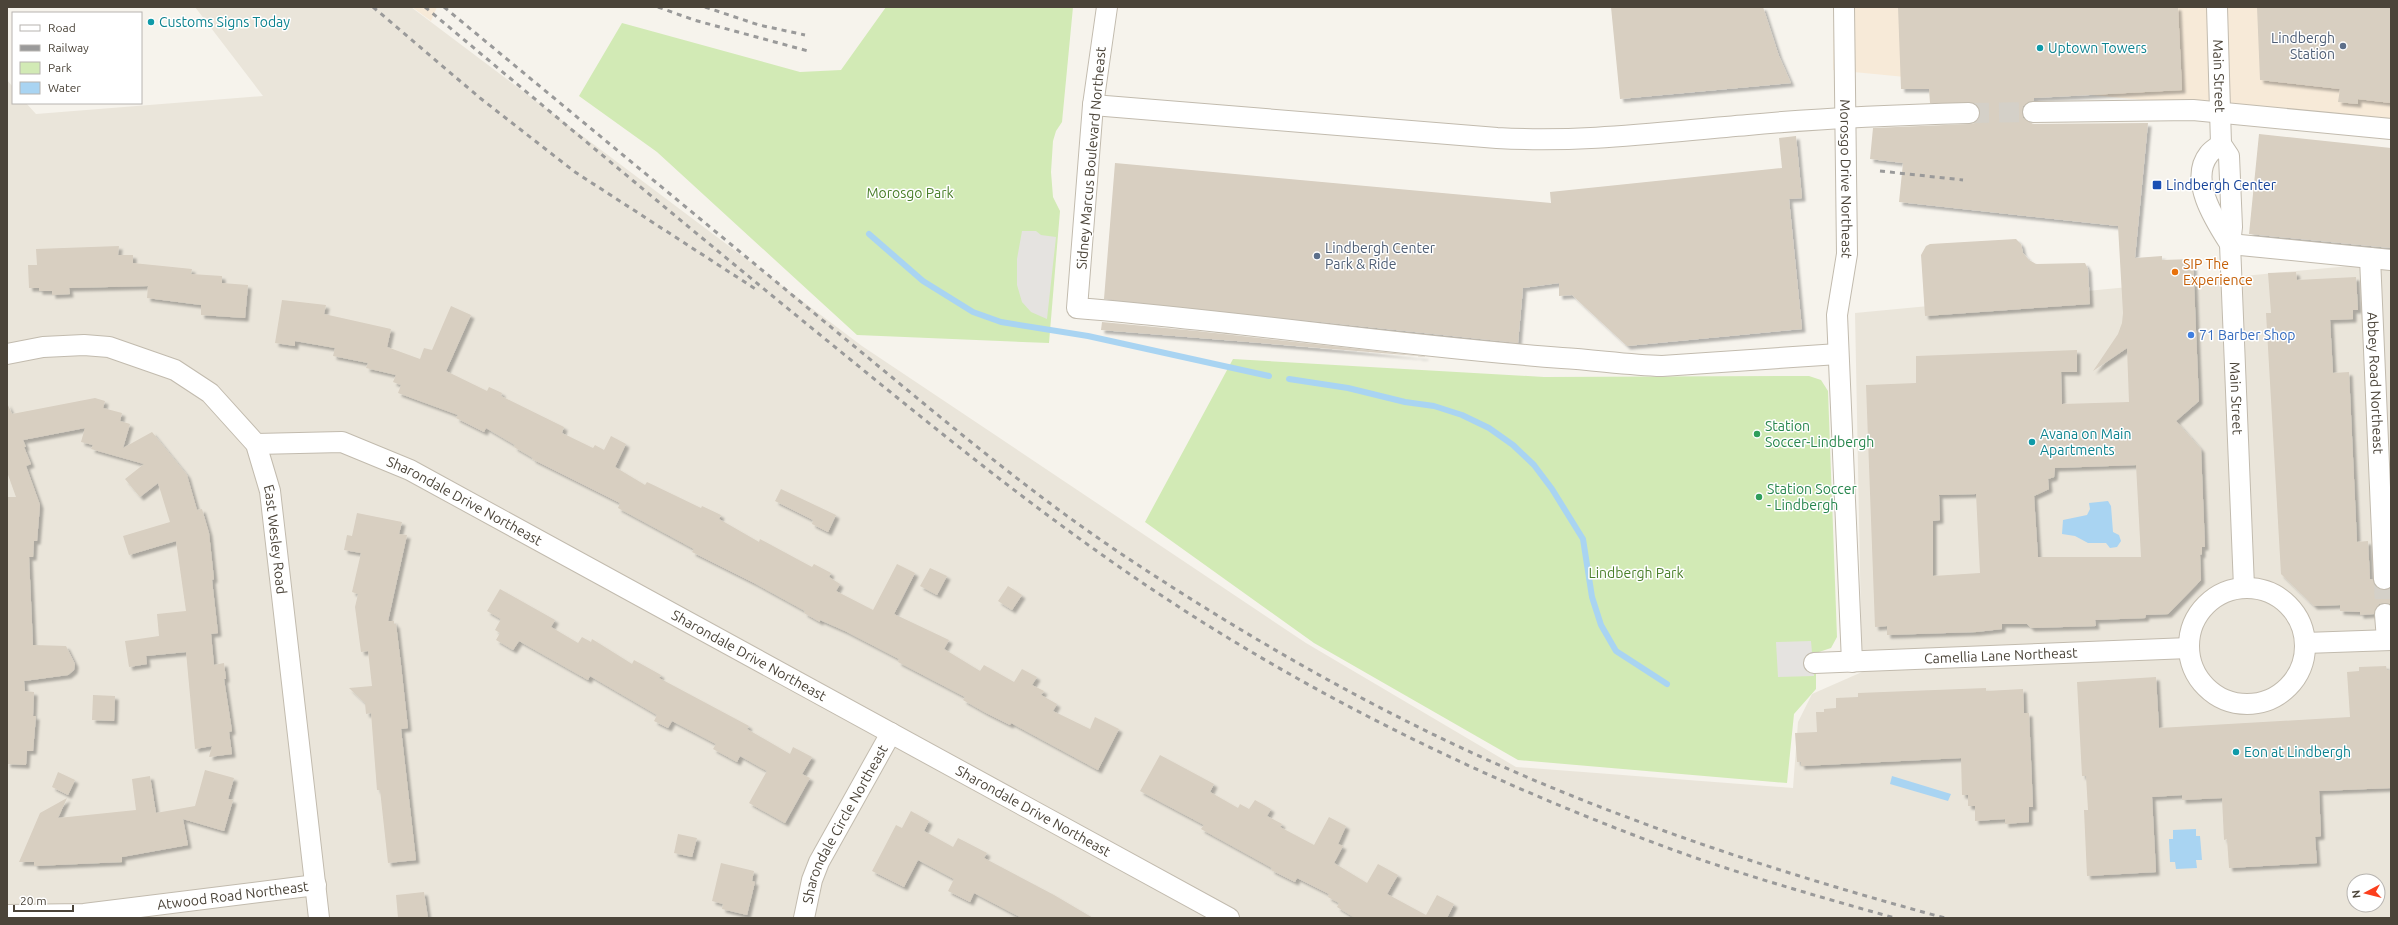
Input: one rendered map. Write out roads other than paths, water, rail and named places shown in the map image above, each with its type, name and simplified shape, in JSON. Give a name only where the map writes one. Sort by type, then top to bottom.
[{"type":"street","name":"Sidney Marcus Boulevard Northeast","points":[[1107,7],[1093,105],[1077,308],[1517,354],[1605,361],[1632,365],[1662,366],[1838,354]]},
{"type":"street","name":"Morosgo Drive Northeast","points":[[1844,7],[1847,254],[1837,315],[1852,662]]},
{"type":"street","name":"Main Street","points":[[2217,7],[2222,144],[2209,154],[2206,160],[2202,183],[2207,204],[2230,244],[2244,587]]},
{"type":"street","points":[[1093,105],[1548,140],[1597,139],[1846,116],[1969,113]]},
{"type":"street","points":[[2033,112],[2193,110],[2391,128]]},
{"type":"street","points":[[2222,144],[2229,156],[2232,227],[2230,244],[2391,260]]},
{"type":"street","name":"Abbey Road Northeast","points":[[2370,258],[2384,579]]},
{"type":"street","name":"East Wesley Road","points":[[7,354],[43,347],[84,345],[109,347],[175,370],[210,393],[256,444],[270,491],[319,918]]},
{"type":"street","name":"Sharondale Drive Northeast","points":[[256,444],[342,442],[410,470],[1229,918]]},
{"type":"street","points":[[2244,587],[2262,589],[2279,597],[2288,605],[2301,626],[2305,644],[2303,662],[2295,678],[2283,692],[2267,701],[2249,704],[2231,702],[2214,694],[2201,682],[2192,666],[2188,648],[2191,630],[2202,609],[2210,600],[2226,591],[2244,587]]},
{"type":"street","points":[[2305,644],[2389,640],[2385,614]]},
{"type":"street","name":"Camellia Lane Northeast","points":[[1814,663],[2188,648]]},
{"type":"street","name":"Sharondale Circle Northeast","points":[[804,918],[812,880],[820,862],[891,733]]},
{"type":"street","name":"Atwood Road Northeast","points":[[7,915],[84,914],[316,885]]},
{"type":"water","points":[[2108,501],[2111,506],[2113,532],[2119,535],[2121,541],[2117,547],[2110,548],[2106,543],[2088,543],[2075,536],[2062,534],[2063,520],[2087,515],[2090,509],[2089,503]]},
{"type":"water","points":[[1892,776],[1951,794],[1948,801],[1890,784]]},
{"type":"water","points":[[2196,829],[2196,836],[2200,836],[2202,860],[2196,860],[2197,868],[2176,869],[2175,862],[2170,862],[2169,839],[2173,839],[2173,830]]},
{"type":"waterway","points":[[869,234],[923,281],[973,312],[1001,322],[1088,336],[1269,376]]},
{"type":"waterway","points":[[1289,379],[1348,388],[1405,402],[1434,406],[1462,415],[1489,428],[1513,445],[1534,465],[1552,489],[1583,539],[1592,597],[1601,625],[1616,651],[1667,684]]},
{"type":"tunnel","points":[[1969,113],[2033,112]]},
{"type":"tunnel","points":[[2384,579],[2385,614]]},
{"type":"railway","points":[[373,7],[480,98],[575,172],[757,290]]},
{"type":"railway","points":[[425,7],[896,397],[987,469],[1080,539],[1127,572],[1225,636],[1337,700],[1395,730],[1453,758],[1572,811],[1693,857],[1794,889],[1895,918]]},
{"type":"railway","points":[[444,7],[984,453],[1057,509],[1132,561],[1295,662],[1380,708],[1466,750],[1582,800],[1642,823],[1762,864],[1945,918]]},
{"type":"railway","points":[[658,7],[694,20],[808,51]]},
{"type":"railway","points":[[705,7],[759,25],[805,35]]},
{"type":"railway","points":[[1880,171],[1963,180]]},
{"type":"place","name":"Customs Signs Today","points":[[151,22]]},
{"type":"place","name":"Lindbergh Station","points":[[2343,46]]},
{"type":"place","name":"Uptown Towers","points":[[2040,48]]},
{"type":"place","name":"Lindbergh Center","points":[[2157,185]]},
{"type":"place","name":"Lindbergh Center Park & Ride","points":[[1317,256]]},
{"type":"place","name":"SIP The Experience","points":[[2175,272]]},
{"type":"place","name":"71 Barber Shop","points":[[2191,335]]},
{"type":"place","name":"Station Soccer-Lindbergh","points":[[1757,434]]},
{"type":"place","name":"Avana on Main Apartments","points":[[2032,442]]},
{"type":"place","name":"Station Soccer - Lindbergh","points":[[1759,497]]},
{"type":"place","name":"Eon at Lindbergh","points":[[2236,752]]},
{"type":"park label","name":"Morosgo Park","points":[[910,193]]},
{"type":"park label","name":"Lindbergh Park","points":[[1636,573]]}]
